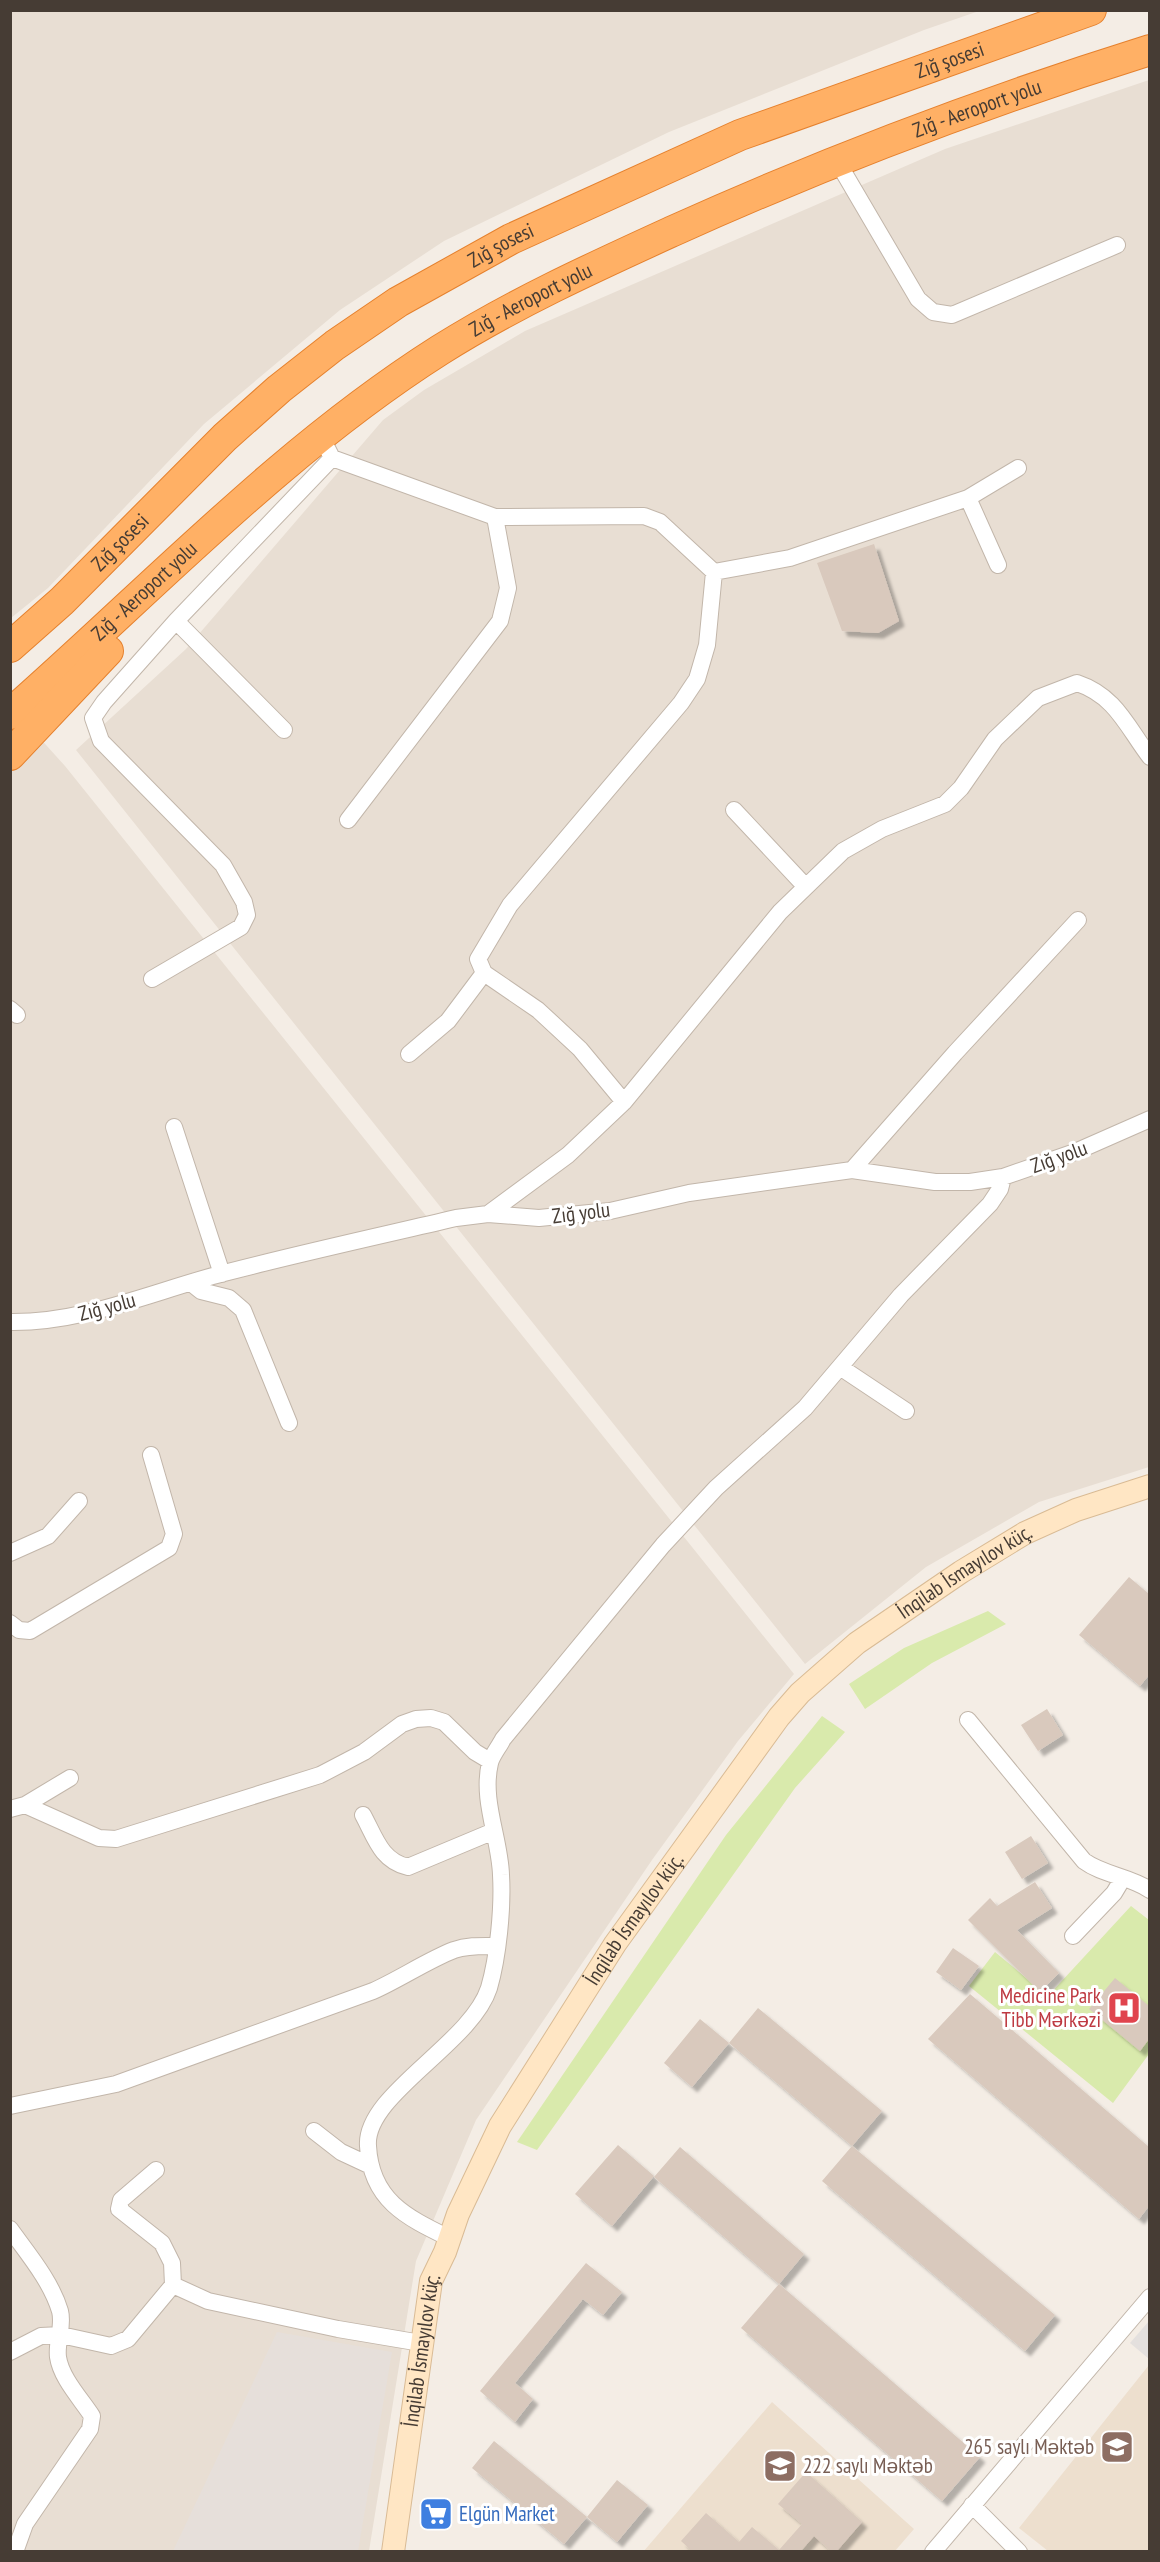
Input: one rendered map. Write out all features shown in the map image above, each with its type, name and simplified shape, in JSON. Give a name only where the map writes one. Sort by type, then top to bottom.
[{"type":"highway","name":"Zığ şosesi","points":[[10,647],[62,601],[234,429],[279,389],[335,345],[398,302],[511,239],[740,135],[1091,10]]},
{"type":"highway","name":"Zığ - Aeroport yolu","points":[[10,714],[75,657],[256,489],[326,447],[440,350],[544,290],[750,196],[837,161],[1061,78],[1149,50]]},
{"type":"highway","points":[[10,755],[256,489]]},
{"type":"main road","name":"İnqilab İsmayılov küç.","points":[[393,2552],[431,2281],[458,2214],[500,2126],[615,1944],[779,1717],[800,1693],[856,1643],[970,1566],[1025,1533],[1076,1510],[1149,1486]]},
{"type":"street","points":[[837,161],[918,299],[933,312],[952,315],[1117,245]]},
{"type":"street","points":[[152,979],[241,927],[247,915],[244,902],[223,865],[101,741],[93,718],[104,702],[326,447],[495,517],[644,516],[660,522],[714,572]]},
{"type":"street","points":[[714,572],[790,558],[968,498],[1018,468]]},
{"type":"street","points":[[968,498],[998,566]]},
{"type":"street","points":[[348,820],[500,621],[508,588],[495,517]]},
{"type":"street","points":[[624,1102],[580,1049],[547,1018],[484,973],[478,959],[510,905],[681,703],[697,679],[707,645],[714,572]]},
{"type":"street","points":[[176,621],[284,730]]},
{"type":"street","points":[[488,1214],[568,1155],[624,1102],[780,912],[843,850],[882,829],[945,804],[960,788],[995,739],[1038,698],[1077,683],[1094,688],[1116,707],[1149,757]]},
{"type":"street","points":[[734,810],[806,887]]},
{"type":"street","points":[[852,1170],[941,1068],[1078,920]]},
{"type":"street","points":[[409,1054],[448,1021],[484,973]]},
{"type":"street","name":"Zığ yolu","points":[[10,1322],[32,1323],[77,1316],[222,1274],[456,1218],[488,1214],[539,1218],[610,1211],[689,1192],[852,1170],[935,1182],[970,1182],[1003,1177],[1075,1152],[1149,1119]]},
{"type":"street","points":[[174,1127],[222,1274]]},
{"type":"street","points":[[450,2238],[411,2219],[387,2199],[377,2187],[370,2166],[367,2144],[372,2125],[385,2105],[462,2031],[479,2010],[488,1990],[497,1946],[501,1875],[488,1781],[490,1761],[503,1740],[663,1545],[716,1488],[805,1408],[901,1295],[990,1204],[1000,1189],[1003,1177]]},
{"type":"street","points":[[191,1284],[201,1291],[229,1298],[243,1310],[289,1423]]},
{"type":"street","points":[[840,1367],[906,1410]]},
{"type":"street","points":[[10,1623],[19,1630],[30,1631],[169,1548],[174,1534],[151,1455]]},
{"type":"street","points":[[10,1553],[48,1536],[79,1501]]},
{"type":"street","points":[[18,1807],[99,1838],[116,1839],[320,1775],[364,1752],[402,1724],[423,1718],[444,1722],[475,1752],[490,1761]]},
{"type":"street","points":[[968,1720],[1084,1861],[1092,1867],[1149,1890]]},
{"type":"street","points":[[18,1807],[70,1778]]},
{"type":"street","points":[[363,1815],[384,1854],[395,1864],[408,1867],[494,1831]]},
{"type":"street","points":[[1073,1936],[1114,1893],[1123,1878]]},
{"type":"street","points":[[10,2106],[116,2084],[373,1991],[454,1950],[473,1946],[497,1946]]},
{"type":"street","points":[[314,2131],[341,2152],[370,2166]]},
{"type":"street","points":[[10,2352],[41,2336],[61,2335],[111,2346],[128,2339],[173,2285],[172,2263],[162,2243],[119,2209],[121,2200],[156,2170]]},
{"type":"street","points":[[10,2229],[45,2277],[60,2313],[61,2335],[57,2355],[61,2368],[92,2416],[90,2429],[25,2524],[15,2552]]},
{"type":"street","points":[[173,2285],[208,2301],[338,2330],[421,2343]]},
{"type":"street","points":[[933,2552],[1149,2297]]},
{"type":"street","points":[[972,2505],[1019,2552]]},
{"type":"shaded area","points":[[11,10],[979,11],[924,30],[669,132],[444,241],[340,310],[204,424],[48,588],[11,618]]},
{"type":"shaded area","points":[[1149,80],[1149,1467],[1039,1502],[926,1567],[805,1664],[76,750],[186,649],[383,420],[424,390],[525,331],[945,149]]},
{"type":"shaded area","points":[[10,705],[65,766],[794,1674],[738,1741],[652,1860],[476,2120],[416,2261],[369,2551],[11,2551]]},
{"type":"shaded area","points":[[1149,2321],[1149,2359],[1130,2343]]},
{"type":"shaded area","points":[[277,2332],[392,2352],[358,2551],[173,2551]]},
{"type":"shaded area","name":"265 saylı Məktəb","points":[[1149,2365],[1149,2551],[1048,2551],[1019,2528]]},
{"type":"shaded area","name":"222 saylı Məktəb","points":[[772,2402],[914,2529],[895,2551],[643,2552]]},
{"type":"green space","points":[[988,1611],[1006,1624],[932,1663],[865,1709],[849,1684],[904,1648]]},
{"type":"green space","points":[[822,1716],[845,1732],[795,1788],[537,2150],[517,2142],[726,1835]]},
{"type":"green space","points":[[1131,1906],[1149,1920],[1149,2054],[1113,2103],[969,1986],[995,1952],[1048,1996]]},
{"type":"building","points":[[874,544],[899,621],[878,633],[842,631],[817,563]]},
{"type":"building","points":[[1129,1577],[1149,1594],[1149,1675],[1140,1686],[1079,1635]]},
{"type":"building","points":[[1047,1709],[1063,1735],[1038,1751],[1021,1725]]},
{"type":"building","points":[[1031,1836],[1048,1863],[1022,1879],[1005,1852]]},
{"type":"building","points":[[1035,1882],[1052,1908],[1017,1930],[1059,1973],[1040,1992],[968,1920],[990,1898],[997,1906]]},
{"type":"building","points":[[953,1948],[979,1966],[961,1990],[936,1972]]},
{"type":"building","points":[[1115,1978],[1149,2006],[1149,2039],[1140,2051],[1089,2009]]},
{"type":"building","points":[[970,1994],[1149,2147],[1149,2206],[1139,2219],[928,2039]]},
{"type":"building","points":[[758,2008],[882,2111],[852,2146],[729,2043]]},
{"type":"building","points":[[700,2019],[729,2043],[692,2087],[664,2063]]},
{"type":"building","points":[[618,2145],[654,2176],[612,2226],[575,2194]]},
{"type":"building","points":[[852,2146],[1055,2315],[1025,2351],[822,2181]]},
{"type":"building","points":[[680,2147],[804,2254],[779,2284],[654,2177]]},
{"type":"building","points":[[586,2263],[622,2292],[603,2315],[583,2299],[515,2383],[533,2399],[515,2422],[480,2391]]},
{"type":"building","points":[[779,2284],[980,2457],[942,2501],[741,2328]]},
{"type":"building","points":[[494,2441],[587,2517],[564,2544],[472,2468]]},
{"type":"building","points":[[806,2472],[862,2522],[836,2552],[832,2552],[814,2536],[800,2552],[693,2552],[681,2541],[706,2513],[739,2542],[752,2527],[779,2550],[802,2524],[778,2504]]},
{"type":"building","points":[[617,2480],[648,2505],[617,2542],[587,2517]]},
{"type":"place","name":"Medicine Park Tibb Mərkəzi","points":[[1124,2008]]},
{"type":"place","name":"265 saylı Məktəb","points":[[1117,2447]]},
{"type":"place","name":"222 saylı Məktəb","points":[[780,2466]]},
{"type":"place","name":"Elgün Market","points":[[436,2514]]}]
